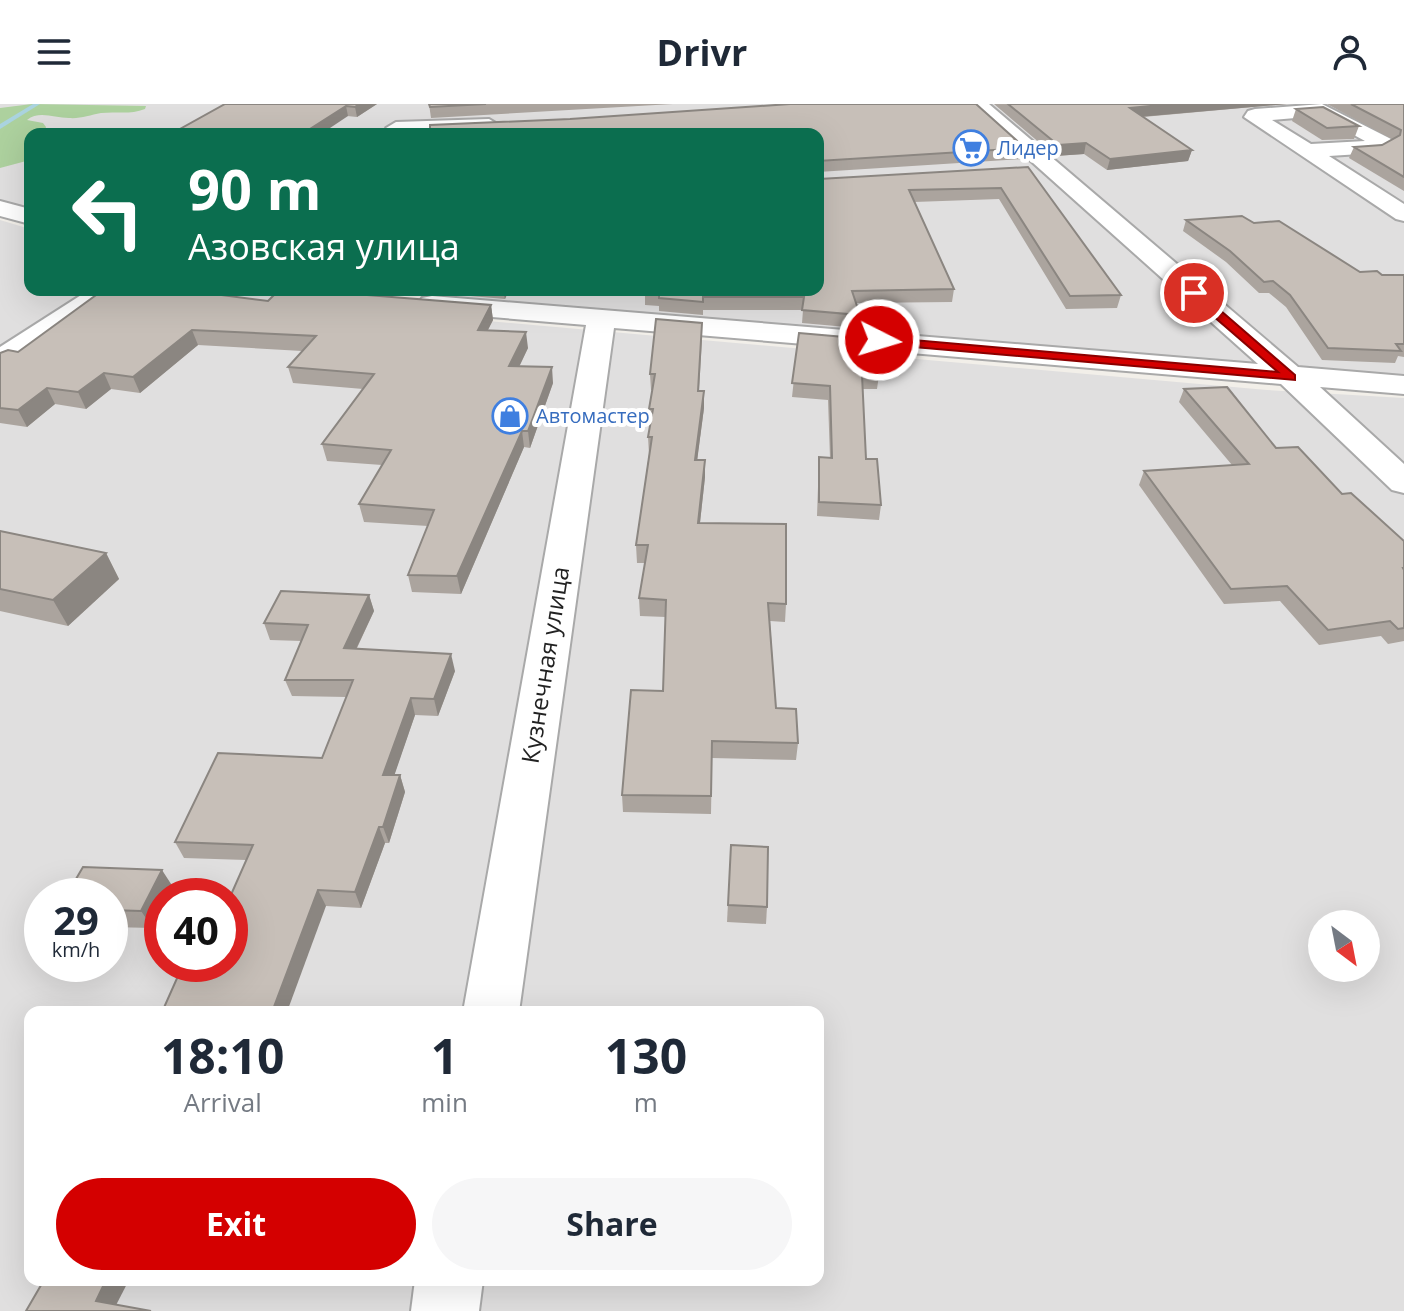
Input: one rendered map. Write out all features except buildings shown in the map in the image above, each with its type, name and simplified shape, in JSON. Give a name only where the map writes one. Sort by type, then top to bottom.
[{"type":"street","points":[[396,128],[427,104]]},
{"type":"street","points":[[977,104],[1291,377],[1404,483]]},
{"type":"street","points":[[1307,151],[1376,147],[1384,143],[1322,110],[1255,115],[1307,151],[1404,214]]},
{"type":"street","points":[[445,128],[515,124]]},
{"type":"street","points":[[1019,169],[1050,167]]},
{"type":"street","points":[[0,208],[24,215]]},
{"type":"street","points":[[0,360],[98,296]]},
{"type":"street","points":[[401,302],[1404,385]]},
{"type":"street","name":"Кузнечная улица","points":[[492,1006],[601,319]]},
{"type":"street","points":[[445,1311],[448,1286]]},
{"type":"shaded area","points":[[0,104],[1404,104],[1404,377],[425,296],[824,296],[824,128],[24,128],[24,208],[0,200]]},
{"type":"shaded area","points":[[0,220],[24,227],[24,296],[276,296],[352,309],[1267,390],[1404,398],[1404,1311],[0,1311]]},
{"type":"green space","points":[[32,104],[146,106],[134,112],[101,113],[77,118],[32,117],[27,120],[43,123],[46,128],[24,128],[24,162],[0,168],[0,108]]},
{"type":"waterway","points":[[0,127],[37,104]]},
{"type":"place","name":"Лидер","points":[[971,148]]},
{"type":"place","name":"Автомастер","points":[[510,416]]},
{"type":"route","points":[[879,340],[1291,377],[1194,293]]}]
